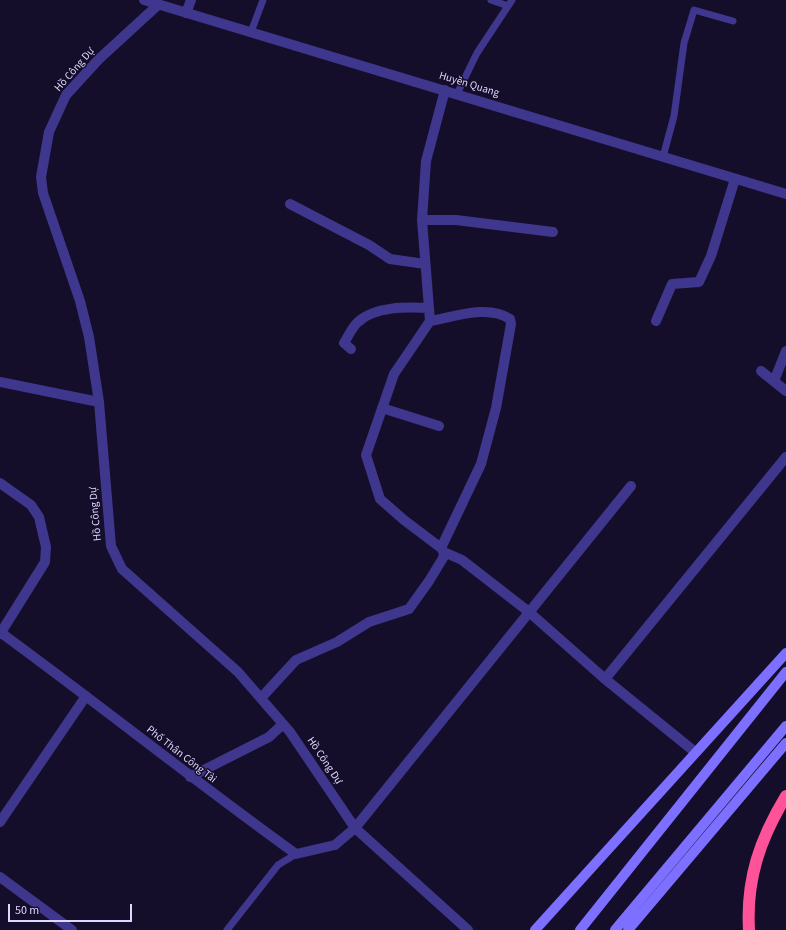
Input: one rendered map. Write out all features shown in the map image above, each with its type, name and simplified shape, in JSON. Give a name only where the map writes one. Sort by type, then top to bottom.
[{"type":"highway","points":[[749,930],[748,907],[753,869],[773,818],[786,796]]},
{"type":"main road","points":[[535,930],[786,653]]},
{"type":"main road","points":[[580,930],[786,672]]},
{"type":"main road","points":[[615,930],[786,726]]},
{"type":"main road","points":[[628,930],[786,743]]},
{"type":"street","name":"Huyền Quang","points":[[144,0],[786,194]]},
{"type":"street","points":[[186,12],[191,0]]},
{"type":"street","name":"Hồ Công Dự","points":[[159,4],[99,59],[66,95],[49,132],[40,177],[43,193],[80,301],[89,337],[99,402],[111,546],[122,569],[238,672],[261,698],[283,724],[355,828],[468,930]]},
{"type":"street","points":[[445,90],[426,161],[422,220],[430,321],[394,374],[366,455],[380,499],[442,550],[462,560],[529,612],[605,679],[695,752]]},
{"type":"street","points":[[656,321],[672,284],[699,282],[711,256],[735,179]]},
{"type":"street","points":[[290,204],[369,245],[390,259],[425,264]]},
{"type":"street","points":[[422,220],[456,220],[553,232]]},
{"type":"street","points":[[351,349],[344,343],[358,322],[372,313],[406,307],[429,308]]},
{"type":"street","points":[[261,698],[296,660],[337,642],[369,622],[409,609],[429,581],[442,558],[442,550],[481,464],[496,408],[511,324],[510,319],[506,316],[491,312],[430,321]]},
{"type":"street","points":[[774,381],[786,351]]},
{"type":"street","points":[[761,371],[786,391]]},
{"type":"street","points":[[0,382],[99,402]]},
{"type":"street","points":[[382,408],[439,426]]},
{"type":"street","points":[[605,679],[786,457]]},
{"type":"street","points":[[0,482],[31,505],[39,517],[46,547],[45,562],[0,633]]},
{"type":"street","points":[[296,854],[335,845],[355,828],[631,486]]},
{"type":"street","name":"Phố Thân Công Tài","points":[[0,633],[296,854]]},
{"type":"street","points":[[0,822],[86,696]]},
{"type":"street","points":[[190,776],[269,737],[283,724]]},
{"type":"street","points":[[0,877],[72,930]]},
{"type":"lane","points":[[251,32],[263,0]]},
{"type":"lane","points":[[457,94],[477,53],[510,3],[491,0]]},
{"type":"lane","points":[[663,157],[674,116],[684,43],[694,10],[733,21]]},
{"type":"lane","points":[[227,930],[278,866],[296,854]]}]
